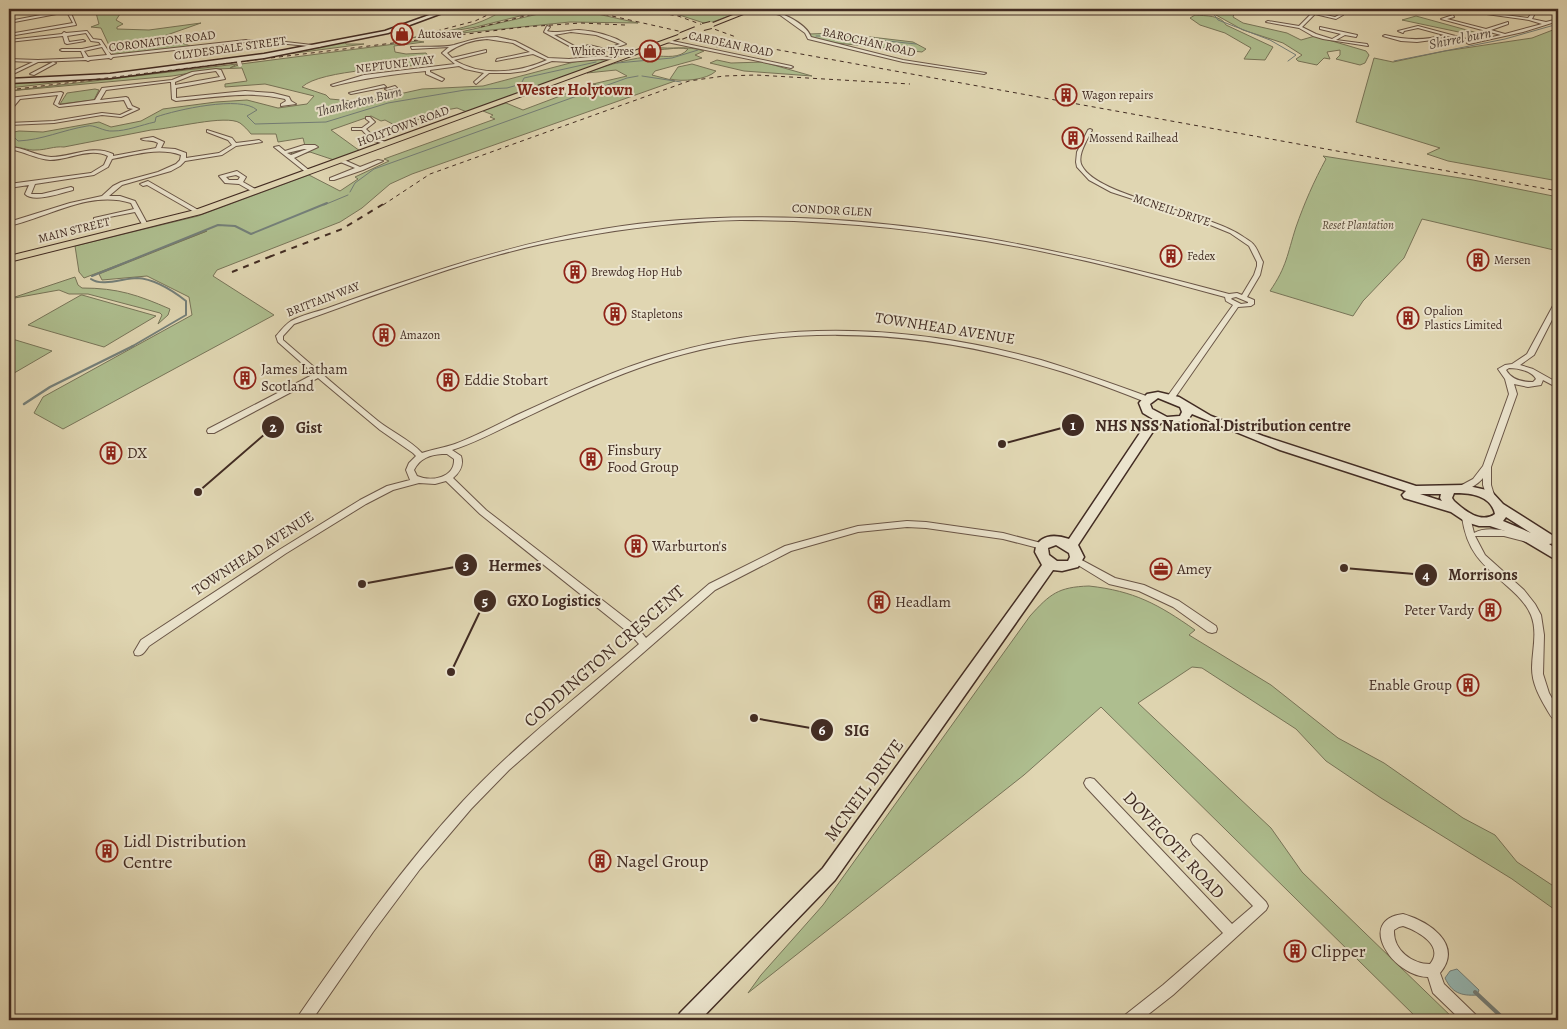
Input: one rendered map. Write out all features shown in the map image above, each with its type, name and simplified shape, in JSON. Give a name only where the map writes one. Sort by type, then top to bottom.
[{"type":"main road","points":[[668,41],[753,9]]},
{"type":"main road","name":"HOLYTOWN ROAD","points":[[145,226],[198,212],[668,41]]},
{"type":"main road","name":"MAIN STREET","points":[[9,259],[145,226]]},
{"type":"street","points":[[9,12],[24,9],[32,18]]},
{"type":"street","points":[[9,22],[76,9]]},
{"type":"street","name":"CLYDESDALE STREET","points":[[9,81],[110,76],[239,62],[394,30],[450,9]]},
{"type":"street","name":"BAROCHAN ROAD","points":[[761,9],[781,14],[807,32],[809,38],[903,61],[984,73]]},
{"type":"street","points":[[1266,10],[1288,13],[1293,9]]},
{"type":"street","points":[[1300,27],[1318,9]]},
{"type":"street","points":[[1355,9],[1362,10]]},
{"type":"street","points":[[1386,9],[1409,13]]},
{"type":"street","points":[[1519,9],[1534,14],[1529,19]]},
{"type":"street","points":[[1548,9],[1558,13]]},
{"type":"street","points":[[9,35],[74,24],[68,11]]},
{"type":"street","points":[[1468,12],[1529,19],[1548,24]]},
{"type":"street","points":[[1313,13],[1334,19],[1341,15]]},
{"type":"street","points":[[1453,16],[1443,19],[1506,35]]},
{"type":"street","points":[[1404,32],[1400,31],[1416,27],[1471,42],[1506,35],[1558,20]]},
{"type":"street","points":[[1268,22],[1300,27],[1314,34],[1348,42],[1359,47],[1366,44]]},
{"type":"street","points":[[1486,30],[1507,23]]},
{"type":"street","points":[[548,27],[545,31],[592,57]]},
{"type":"street","points":[[1321,28],[1356,36]]},
{"type":"street","points":[[599,33],[605,30]]},
{"type":"street","points":[[550,34],[567,31],[599,33],[624,44],[605,50],[589,46]]},
{"type":"street","points":[[9,41],[64,33],[87,32],[90,38],[100,41],[111,58]]},
{"type":"street","points":[[64,33],[67,43],[83,41]]},
{"type":"street","points":[[1334,39],[1345,34]]},
{"type":"street","points":[[1385,36],[1413,41],[1435,39],[1448,35]]},
{"type":"street","points":[[504,40],[519,36]]},
{"type":"street","points":[[412,48],[451,46],[478,40],[504,40],[516,43],[534,54],[551,60],[570,61],[606,56],[618,59]]},
{"type":"street","points":[[240,49],[238,44],[260,41]]},
{"type":"street","name":"CORONATION ROAD","points":[[9,60],[56,62],[88,60],[236,42],[260,41],[319,46]]},
{"type":"street","name":"CARDEAN ROAD","points":[[668,41],[791,67]]},
{"type":"street","points":[[577,50],[598,43]]},
{"type":"street","points":[[62,50],[82,50],[103,46]]},
{"type":"street","points":[[451,46],[444,53],[474,71],[488,72],[537,66],[551,60]]},
{"type":"street","points":[[82,50],[88,60]]},
{"type":"street","points":[[452,59],[485,51]]},
{"type":"street","points":[[497,60],[534,54]]},
{"type":"street","points":[[9,75],[36,62]]},
{"type":"street","points":[[32,74],[56,62]]},
{"type":"street","name":"NEPTUNE WAY","points":[[333,85],[386,73],[428,71],[460,64]]},
{"type":"street","points":[[97,101],[104,89],[173,84],[223,78],[219,71],[214,70],[194,73],[173,84]]},
{"type":"street","points":[[428,71],[428,73],[440,79],[432,80]]},
{"type":"street","points":[[488,72],[478,81],[488,80]]},
{"type":"street","points":[[373,77],[387,88]]},
{"type":"street","points":[[173,84],[174,99],[176,100],[226,93],[264,92],[287,98],[290,102]]},
{"type":"street","points":[[351,93],[395,87]]},
{"type":"street","points":[[9,98],[61,93],[56,104],[59,106],[126,98],[130,107],[137,109],[121,116],[102,114],[54,122],[9,124]]},
{"type":"street","points":[[9,110],[19,98]]},
{"type":"street","points":[[9,110],[20,109]]},
{"type":"street","points":[[354,129],[363,129],[374,122],[368,118]]},
{"type":"street","points":[[363,129],[373,139],[386,144]]},
{"type":"street","name":"MCNEIL DRIVE","points":[[1090,130],[1082,147],[1078,164],[1083,173],[1094,182],[1118,193],[1216,224],[1246,241],[1256,252],[1260,262],[1257,275],[1244,296]]},
{"type":"street","points":[[209,131],[230,139],[235,145]]},
{"type":"street","points":[[143,139],[153,138],[161,142],[158,149]]},
{"type":"street","points":[[9,224],[57,212],[104,197],[123,182],[166,171],[184,160],[220,154],[235,145],[259,142]]},
{"type":"street","points":[[277,147],[286,152],[308,172]]},
{"type":"street","points":[[286,152],[304,147],[315,147],[290,157]]},
{"type":"street","points":[[9,148],[27,150],[35,157],[41,158],[58,158],[100,152],[111,155],[110,158]]},
{"type":"street","points":[[110,158],[158,149],[177,150],[184,154],[184,160]]},
{"type":"street","points":[[9,186],[72,179],[92,174],[106,166],[110,158]]},
{"type":"street","points":[[340,160],[361,169]]},
{"type":"street","points":[[332,179],[380,161]]},
{"type":"street","points":[[34,182],[28,194],[30,196],[71,189]]},
{"type":"street","points":[[240,182],[255,191]]},
{"type":"street","points":[[143,184],[148,183],[198,212]]},
{"type":"street","points":[[104,197],[126,199],[133,202],[145,226]]},
{"type":"street","points":[[96,219],[137,210]]},
{"type":"street","name":"CONDOR GLEN","points":[[432,273],[501,252],[573,236],[629,227],[684,221],[806,218],[912,227],[974,238],[1124,268],[1229,296],[1244,296]]},
{"type":"street","name":"BRITTAIN WAY","points":[[420,456],[415,449],[380,426],[318,374],[280,341],[279,336],[284,328],[292,322],[432,273]]},
{"type":"street","points":[[1229,296],[1230,302],[1236,305],[1251,304],[1252,301],[1244,296]]},
{"type":"street","points":[[1514,366],[1530,355],[1558,302]]},
{"type":"street","points":[[1171,397],[1236,305]]},
{"type":"street","name":"TOWNHEAD AVENUE","points":[[442,451],[481,436],[626,370],[699,348],[773,335],[864,332],[917,337],[996,351],[1062,369],[1146,399]]},
{"type":"street","points":[[1513,394],[1539,382],[1530,355]]},
{"type":"street","points":[[1476,538],[1489,522],[1501,516],[1487,485],[1487,467],[1513,394],[1509,379],[1502,369],[1506,366],[1514,366],[1535,374],[1558,387]]},
{"type":"street","points":[[211,431],[318,374]]},
{"type":"street","points":[[1509,379],[1532,385],[1558,387]]},
{"type":"street","points":[[1558,546],[1478,491],[1463,488],[1416,490],[1185,414],[1172,421],[1159,419],[1147,411],[1144,403],[1146,399],[1157,395],[1171,397],[1185,414],[1454,509],[1466,517],[1489,522],[1533,540],[1558,556]]},
{"type":"street","points":[[1042,546],[1041,553],[1050,564],[1064,567],[1070,566],[1076,560],[1076,553],[1071,546],[1085,522],[1150,426],[1159,419]]},
{"type":"street","name":"TOWNHEAD AVENUE","points":[[459,462],[463,451],[481,436]]},
{"type":"street","points":[[442,451],[454,454],[459,462],[455,471],[447,477],[430,482],[417,481],[410,474],[412,465],[420,456],[442,451]]},
{"type":"street","points":[[1463,488],[1476,480],[1487,467]]},
{"type":"street","name":"TOWNHEAD AVENUE","points":[[139,652],[145,643],[282,552],[362,502],[390,488],[410,474]]},
{"type":"street","points":[[447,477],[484,512],[633,630],[645,644]]},
{"type":"street","name":"TOWNHEAD AVENUE","points":[[390,488],[417,481]]},
{"type":"street","points":[[1450,490],[1446,498],[1454,509]]},
{"type":"street","points":[[1466,517],[1468,531],[1476,538],[1485,561],[1522,596],[1535,613],[1540,628],[1537,671],[1544,696],[1558,717]]},
{"type":"street","name":"CODDINGTON CRESCENT","points":[[304,1020],[368,927],[416,864],[467,805],[505,766],[712,587],[788,548],[847,531],[907,524],[1003,536],[1042,546],[1053,540],[1071,546]]},
{"type":"street","points":[[1476,538],[1504,533],[1533,540]]},
{"type":"street","points":[[1076,560],[1112,580],[1141,588],[1176,604],[1212,629]]},
{"type":"street","name":"MCNEIL DRIVE","points":[[687,1020],[828,874],[1050,564]]},
{"type":"street","name":"DOVECOTE ROAD","points":[[1090,783],[1231,932]]},
{"type":"street","name":"DOVECOTE ROAD","points":[[1130,1020],[1168,990],[1262,906],[1197,840]]},
{"type":"street","points":[[1396,921],[1412,921],[1432,934],[1438,943],[1442,957],[1441,964],[1433,971],[1415,969],[1394,952],[1387,934],[1388,927],[1396,921]]},
{"type":"street","points":[[1433,971],[1438,988],[1471,1020]]},
{"type":"green space","points":[[95,9],[123,9],[116,11],[120,14],[116,20],[123,24],[117,27],[117,29],[149,30],[201,23],[164,36],[190,46],[117,55],[113,54],[101,28],[91,27],[99,24]]},
{"type":"green space","points":[[504,9],[548,9],[476,27],[406,39],[470,25],[494,16]]},
{"type":"green space","points":[[560,9],[575,9],[638,23],[570,22],[452,34]]},
{"type":"green space","points":[[649,9],[748,9],[707,24],[670,12]]},
{"type":"green space","points":[[1222,10],[1234,14],[1233,17],[1243,23],[1287,33],[1301,40],[1315,36],[1366,51],[1369,55],[1365,63],[1360,65],[1336,59],[1340,55],[1340,50],[1327,52],[1330,59],[1324,58],[1317,65],[1298,61],[1296,59],[1302,55],[1283,43],[1243,30],[1216,15]]},
{"type":"green space","points":[[1195,15],[1221,19],[1226,25],[1273,47],[1265,60],[1244,59],[1251,48],[1225,33],[1200,25],[1190,18]]},
{"type":"green space","points":[[1416,16],[1492,37],[1487,38],[1402,20]]},
{"type":"green space","points":[[1558,28],[1558,181],[1448,161],[1427,154],[1440,148],[1356,122],[1374,58],[1393,62],[1445,51],[1532,38]]},
{"type":"green space","points":[[837,33],[913,42],[926,49],[922,52],[827,42],[813,39],[809,34]]},
{"type":"green space","points":[[418,41],[424,42],[394,46],[395,52],[406,54],[426,53],[434,63],[327,76],[302,87],[326,95],[330,99],[363,102],[422,89],[483,86],[574,62],[598,58],[611,60],[467,112],[457,108],[435,112],[400,128],[385,120],[381,121],[371,116],[331,130],[360,151],[334,160],[310,152],[294,156],[289,151],[305,146],[303,138],[278,142],[276,134],[251,134],[240,123],[223,120],[151,130],[64,147],[33,150],[9,147],[9,133],[19,131],[43,132],[99,122],[111,127],[141,121],[163,109],[216,102],[247,100],[278,108],[307,104],[314,96],[265,84],[225,87],[225,84],[247,81],[242,68],[216,69],[172,76],[9,91],[237,64],[230,68],[241,64]]},
{"type":"green space","points":[[345,42],[346,44],[364,44],[243,60]]},
{"type":"green space","points":[[650,48],[678,48],[660,49]]},
{"type":"green space","points":[[678,48],[691,48],[704,51],[695,55],[702,58],[655,71],[652,75],[675,81],[412,174],[390,184],[362,208],[340,222],[217,270],[213,276],[274,315],[63,429],[34,413],[43,397],[192,315],[189,297],[147,276],[102,280],[99,274],[207,231],[84,278],[79,272],[75,246],[198,216],[309,175],[340,191],[358,179],[355,177],[389,161],[384,159],[495,119],[490,117],[493,115],[483,111],[506,103],[523,110],[576,90],[596,85],[593,84],[627,76],[616,70],[587,73],[637,58],[677,56],[688,49]]},
{"type":"green space","points":[[237,60],[237,62],[133,74]]},
{"type":"green space","points":[[717,60],[731,63],[763,62],[812,76],[744,71],[710,63]]},
{"type":"green space","points":[[692,64],[716,71],[694,80],[670,79],[678,67]]},
{"type":"green space","points":[[112,76],[9,88],[9,82]]},
{"type":"green space","points":[[99,90],[94,100],[60,104],[67,93]]},
{"type":"green space","name":"Reset Plantation","points":[[1323,156],[1473,180],[1558,197],[1558,251],[1422,219],[1404,258],[1363,301],[1353,316],[1270,291],[1283,267],[1302,210],[1326,159]]},
{"type":"green space","points":[[75,277],[78,285],[82,288],[106,289],[138,296],[170,309],[168,315],[158,324],[162,315],[160,313],[88,294],[69,294],[59,290],[9,299]]},
{"type":"green space","points":[[81,295],[156,316],[104,347],[28,325]]},
{"type":"green space","points":[[9,338],[52,351],[9,376]]},
{"type":"green space","points":[[1089,586],[1133,595],[1169,613],[1195,630],[1189,635],[1271,685],[1338,738],[1384,763],[1463,818],[1495,835],[1517,862],[1558,889],[1558,912],[1512,879],[1381,798],[1326,761],[1296,729],[1202,668],[1192,667],[1138,703],[1271,828],[1302,872],[1455,1020],[1419,1020],[1101,707],[1024,775],[748,993],[761,975],[823,905],[1030,616],[1043,602],[1055,593],[1070,588]]},
{"type":"water","points":[[1457,969],[1479,990],[1477,995],[1462,994],[1451,987],[1445,978],[1450,971]]},
{"type":"waterway","name":"Shirrel burn","points":[[1210,9],[1218,20],[1270,40],[1296,55],[1288,61]]},
{"type":"waterway","name":"Shirrel burn","points":[[1394,61],[1505,39],[1558,24]]},
{"type":"waterway","name":"Shirrel burn","points":[[816,36],[841,36],[916,44]]},
{"type":"waterway","name":"Thankerton Burn","points":[[717,47],[726,44]]},
{"type":"waterway","name":"Thankerton Burn","points":[[617,63],[672,58],[698,50]]},
{"type":"waterway","name":"Thankerton Burn","points":[[9,137],[13,136],[18,141],[27,140],[90,126],[110,131],[124,130],[155,122],[156,117],[165,114],[208,105],[223,104],[249,106],[257,110],[247,116],[255,124],[326,122],[388,103],[465,90],[507,88],[521,84],[524,78],[596,62]]},
{"type":"waterway","points":[[350,192],[355,183],[374,169],[627,78],[638,76]]},
{"type":"waterway","points":[[642,76],[681,82]]},
{"type":"waterway","points":[[324,205],[348,195]]},
{"type":"waterway","points":[[92,276],[218,225],[235,226],[251,234],[327,203]]},
{"type":"waterway","points":[[91,279],[101,282],[132,278],[150,280],[186,301],[186,315],[131,347]]},
{"type":"waterway","points":[[24,404],[50,387],[131,347]]},
{"type":"waterway","points":[[1475,992],[1505,1020]]},
{"type":"railway","points":[[429,33],[475,21],[500,9]]},
{"type":"railway","points":[[481,27],[553,9]]},
{"type":"railway","points":[[581,9],[696,35],[1558,191]]},
{"type":"railway","points":[[638,9],[678,16],[736,37]]},
{"type":"railway","points":[[9,90],[524,27],[581,23],[625,25]]},
{"type":"railway","points":[[383,205],[430,174],[689,81],[724,76],[756,75],[910,84]]},
{"type":"railway","points":[[270,257],[342,229],[385,203]]},
{"type":"railway","points":[[270,257],[274,255]]},
{"type":"railway","points":[[232,272],[270,257]]},
{"type":"place","name":"Autosave","points":[[402,34]]},
{"type":"place","name":"Whites Tyres","points":[[650,51]]},
{"type":"place","name":"Wagon repairs","points":[[1066,95]]},
{"type":"place","name":"Mossend Railhead","points":[[1073,138]]},
{"type":"place","name":"Fedex","points":[[1171,256]]},
{"type":"place","name":"Mersen","points":[[1478,260]]},
{"type":"place","name":"Brewdog Hop Hub","points":[[575,272]]},
{"type":"place","name":"Stapletons","points":[[615,314]]},
{"type":"place","name":"Opalion Plastics Limited","points":[[1408,318]]},
{"type":"place","name":"Amazon","points":[[384,335]]},
{"type":"place","name":"James Latham Scotland","points":[[245,378]]},
{"type":"place","name":"Eddie Stobart","points":[[448,380]]},
{"type":"place","name":"NHS NSS National Distribution centre","points":[[1002,444]]},
{"type":"place","name":"DX","points":[[111,453]]},
{"type":"place","name":"Finsbury Food Group","points":[[591,459]]},
{"type":"place","name":"Gist","points":[[198,492]]},
{"type":"place","name":"Warburton's","points":[[636,546]]},
{"type":"place","name":"Morrisons","points":[[1344,568]]},
{"type":"place","name":"Amey","points":[[1161,569]]},
{"type":"place","name":"Hermes","points":[[362,584]]},
{"type":"place","name":"Headlam","points":[[879,602]]},
{"type":"place","name":"Peter Vardy","points":[[1490,610]]},
{"type":"place","name":"GXO Logistics","points":[[451,672]]},
{"type":"place","name":"Enable Group","points":[[1468,685]]},
{"type":"place","name":"SIG","points":[[754,718]]},
{"type":"place","name":"Lidl Distribution Centre","points":[[107,851]]},
{"type":"place","name":"Nagel Group","points":[[600,861]]},
{"type":"place","name":"Clipper","points":[[1295,951]]},
{"type":"district","name":"Wester Holytown","points":[[575,89]]}]
